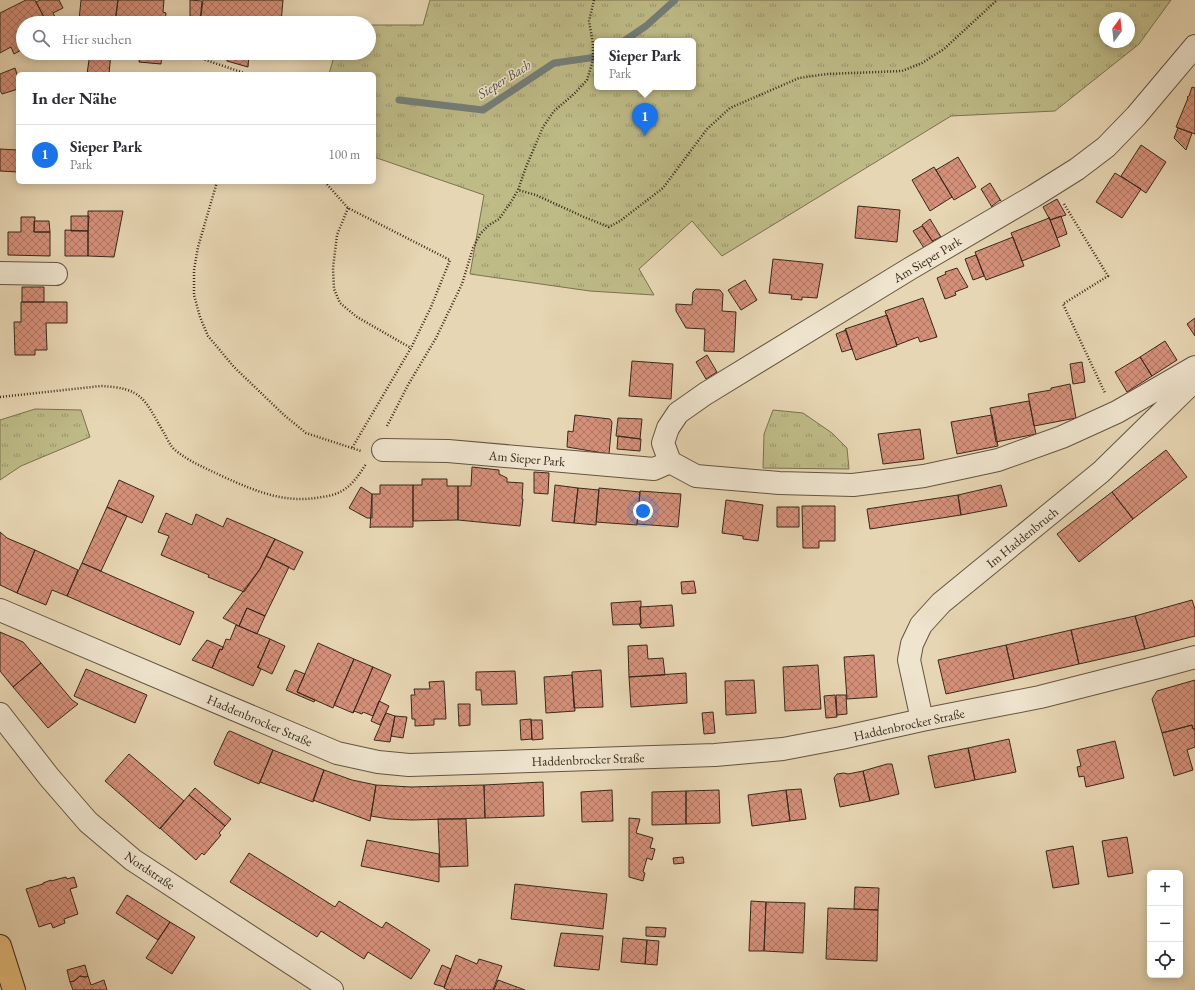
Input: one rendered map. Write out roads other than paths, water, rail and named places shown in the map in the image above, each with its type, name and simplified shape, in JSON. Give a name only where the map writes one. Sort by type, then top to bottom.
[{"type":"main road","points":[[0,946],[14,990]]},
{"type":"street","name":"Am Sieper Park","points":[[379,450],[448,451],[654,469],[670,462],[663,443],[668,428],[678,413],[705,394],[911,268],[1077,169],[1106,147],[1136,116],[1195,46]]},
{"type":"street","points":[[0,274],[56,274]]},
{"type":"street","points":[[670,462],[696,476],[779,484],[853,485],[924,476],[998,460],[1062,437],[1115,413],[1195,367]]},
{"type":"street","name":"Im Haddenbruch","points":[[922,720],[909,660],[912,644],[921,625],[941,603],[1101,472],[1195,380]]},
{"type":"street","name":"Haddenbrocker Straße","points":[[0,610],[337,753],[378,762],[409,765],[715,755],[783,749],[1040,697],[1195,657]]},
{"type":"street","name":"Nordstraße","points":[[0,714],[49,777],[88,822],[133,860],[332,990]]},
{"type":"waterway","name":"Sieper Bach","points":[[628,38],[646,26],[675,0]]},
{"type":"waterway","name":"Sieper Bach","points":[[399,100],[483,110],[554,63],[594,57]]},
{"type":"place","name":"Sieper Park","points":[[645,136]]}]
